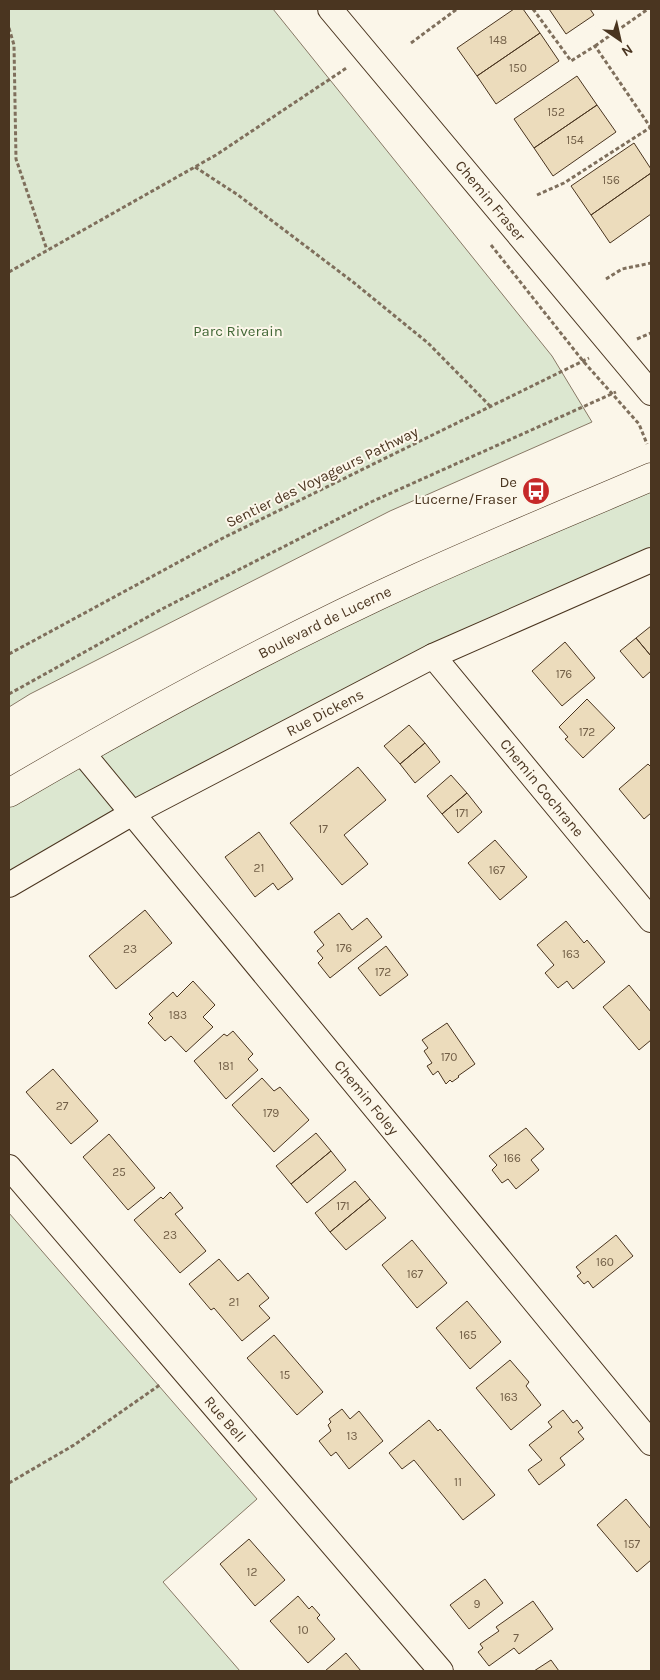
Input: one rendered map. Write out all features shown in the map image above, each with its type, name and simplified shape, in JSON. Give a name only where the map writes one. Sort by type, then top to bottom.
[{"type":"main road","name":"Boulevard de Lucerne","points":[[9,793],[80,751],[216,676],[410,582],[651,477]]},
{"type":"street","name":"Chemin Fraser","points":[[330,9],[647,387]]},
{"type":"street","name":"Rue Dickens","points":[[9,885],[131,814],[433,656],[651,560]]},
{"type":"street","name":"Chemin Cochrane","points":[[433,656],[651,920]]},
{"type":"street","name":"Chemin Foley","points":[[80,751],[651,1443]]},
{"type":"street","name":"Rue Bell","points":[[9,1167],[441,1671]]},
{"type":"path","points":[[411,43],[457,9]]},
{"type":"path","points":[[533,9],[571,61],[642,10],[648,9]]},
{"type":"path","points":[[9,28],[14,45],[16,159],[47,250]]},
{"type":"path","points":[[537,195],[564,183],[651,128],[594,46]]},
{"type":"path","points":[[9,272],[216,155],[348,67]]},
{"type":"path","points":[[194,167],[238,195],[353,282],[428,343],[491,406]]},
{"type":"path","points":[[606,279],[622,269],[651,262]]},
{"type":"path","name":"Sentier des Voyageurs Pathway","points":[[9,654],[223,538],[583,361],[651,333]]},
{"type":"path","points":[[9,694],[162,609],[371,502],[580,408],[647,387]]},
{"type":"path","points":[[9,1484],[74,1445],[182,1369]]},
{"type":"green space","name":"Parc Riverain","points":[[9,9],[273,9],[552,356],[592,422],[390,511],[30,694],[9,707]]},
{"type":"green space","points":[[651,477],[651,560],[530,612],[9,885],[9,793],[81,751]]},
{"type":"green space","points":[[9,1213],[257,1499],[163,1582],[240,1671],[9,1671]]},
{"type":"building","points":[[514,9],[523,9],[540,33],[477,76],[457,48]]},
{"type":"building","points":[[549,9],[590,9],[594,15],[566,34]]},
{"type":"building","points":[[540,33],[559,61],[496,104],[477,76]]},
{"type":"building","points":[[577,76],[597,105],[534,148],[514,119]]},
{"type":"building","points":[[597,105],[616,132],[553,176],[534,148]]},
{"type":"building","points":[[634,143],[651,169],[651,173],[591,215],[571,186]]},
{"type":"building","points":[[651,173],[651,214],[610,243],[591,215]]},
{"type":"building","points":[[651,626],[651,656],[636,638]]},
{"type":"building","points":[[636,638],[651,656],[651,671],[643,678],[620,651]]},
{"type":"building","points":[[565,642],[595,678],[562,706],[532,671]]},
{"type":"building","points":[[587,699],[615,728],[583,758],[565,739],[568,737],[559,727]]},
{"type":"building","points":[[409,725],[425,743],[400,764],[384,746]]},
{"type":"building","points":[[425,743],[440,762],[415,783],[400,764]]},
{"type":"building","points":[[648,764],[651,767],[651,813],[644,819],[619,789]]},
{"type":"building","points":[[358,767],[386,800],[344,835],[368,864],[342,885],[290,823]]},
{"type":"building","points":[[451,775],[467,793],[442,814],[427,796]]},
{"type":"building","points":[[467,793],[482,812],[458,833],[442,814]]},
{"type":"building","points":[[259,832],[293,879],[278,890],[273,883],[255,897],[225,857]]},
{"type":"building","points":[[495,840],[527,877],[500,900],[468,863]]},
{"type":"building","points":[[145,910],[172,943],[116,989],[89,956]]},
{"type":"building","points":[[339,913],[352,930],[367,918],[382,937],[330,978],[318,963],[323,958],[317,951],[324,945],[314,932]]},
{"type":"building","points":[[566,921],[584,943],[587,940],[605,962],[573,989],[567,981],[558,988],[545,973],[554,965],[537,945]]},
{"type":"building","points":[[386,946],[408,975],[380,996],[358,968]]},
{"type":"building","points":[[193,981],[215,1005],[203,1017],[213,1027],[186,1052],[171,1036],[165,1041],[148,1023],[153,1018],[149,1014],[173,992],[177,997]]},
{"type":"building","points":[[629,985],[651,1012],[651,1040],[639,1050],[603,1007]]},
{"type":"building","points":[[447,1023],[475,1064],[452,1082],[450,1080],[446,1084],[438,1071],[433,1075],[427,1066],[432,1063],[424,1051],[428,1048],[422,1040]]},
{"type":"building","points":[[233,1031],[253,1054],[248,1059],[258,1070],[226,1099],[194,1061],[224,1034],[227,1036]]},
{"type":"building","points":[[53,1069],[98,1121],[71,1144],[26,1092]]},
{"type":"building","points":[[262,1078],[274,1091],[280,1087],[309,1120],[274,1152],[232,1105]]},
{"type":"building","points":[[526,1128],[544,1149],[531,1160],[539,1170],[516,1189],[508,1179],[502,1183],[492,1170],[497,1165],[489,1156]]},
{"type":"building","points":[[316,1133],[331,1151],[291,1184],[276,1166]]},
{"type":"building","points":[[109,1134],[155,1188],[128,1210],[83,1157]]},
{"type":"building","points":[[331,1151],[346,1170],[307,1203],[291,1184]]},
{"type":"building","points":[[355,1181],[370,1199],[330,1232],[315,1213]]},
{"type":"building","points":[[170,1192],[183,1208],[175,1214],[206,1251],[180,1273],[134,1220],[161,1197],[163,1199]]},
{"type":"building","points":[[370,1199],[386,1218],[346,1250],[330,1232]]},
{"type":"building","points":[[616,1235],[633,1256],[593,1288],[588,1281],[584,1284],[577,1276],[581,1273],[576,1267]]},
{"type":"building","points":[[412,1240],[447,1283],[417,1308],[382,1265]]},
{"type":"building","points":[[219,1259],[238,1281],[248,1273],[269,1298],[259,1306],[270,1318],[242,1341],[214,1308],[211,1310],[189,1284]]},
{"type":"building","points":[[467,1301],[501,1342],[470,1369],[436,1328]]},
{"type":"building","points":[[274,1335],[323,1392],[297,1415],[247,1358]]},
{"type":"building","points":[[510,1360],[529,1382],[526,1386],[541,1405],[511,1430],[476,1388]]},
{"type":"building","points":[[342,1409],[350,1419],[359,1411],[383,1441],[349,1469],[336,1452],[331,1456],[319,1441],[331,1431],[328,1425],[331,1422],[329,1419]]},
{"type":"building","points":[[563,1410],[573,1423],[577,1420],[583,1428],[578,1432],[584,1439],[560,1458],[565,1465],[539,1485],[528,1470],[542,1460],[529,1445],[552,1427],[548,1422]]},
{"type":"building","points":[[429,1420],[438,1431],[440,1429],[495,1495],[463,1520],[414,1460],[402,1469],[389,1453]]},
{"type":"building","points":[[626,1499],[651,1529],[651,1560],[637,1572],[597,1525]]},
{"type":"building","points":[[249,1539],[285,1580],[255,1606],[220,1564]]},
{"type":"building","points":[[485,1579],[503,1603],[469,1629],[450,1605]]},
{"type":"building","points":[[298,1596],[309,1609],[312,1606],[320,1615],[317,1618],[335,1639],[308,1663],[270,1621]]},
{"type":"building","points":[[533,1601],[553,1629],[519,1654],[514,1648],[489,1666],[478,1652],[483,1648],[480,1644],[499,1631],[496,1627]]},
{"type":"building","points":[[346,1653],[361,1671],[325,1671]]},
{"type":"building","points":[[551,1660],[559,1671],[534,1671]]},
{"type":"place","name":"De Lucerne/Fraser","points":[[536,491]]}]
